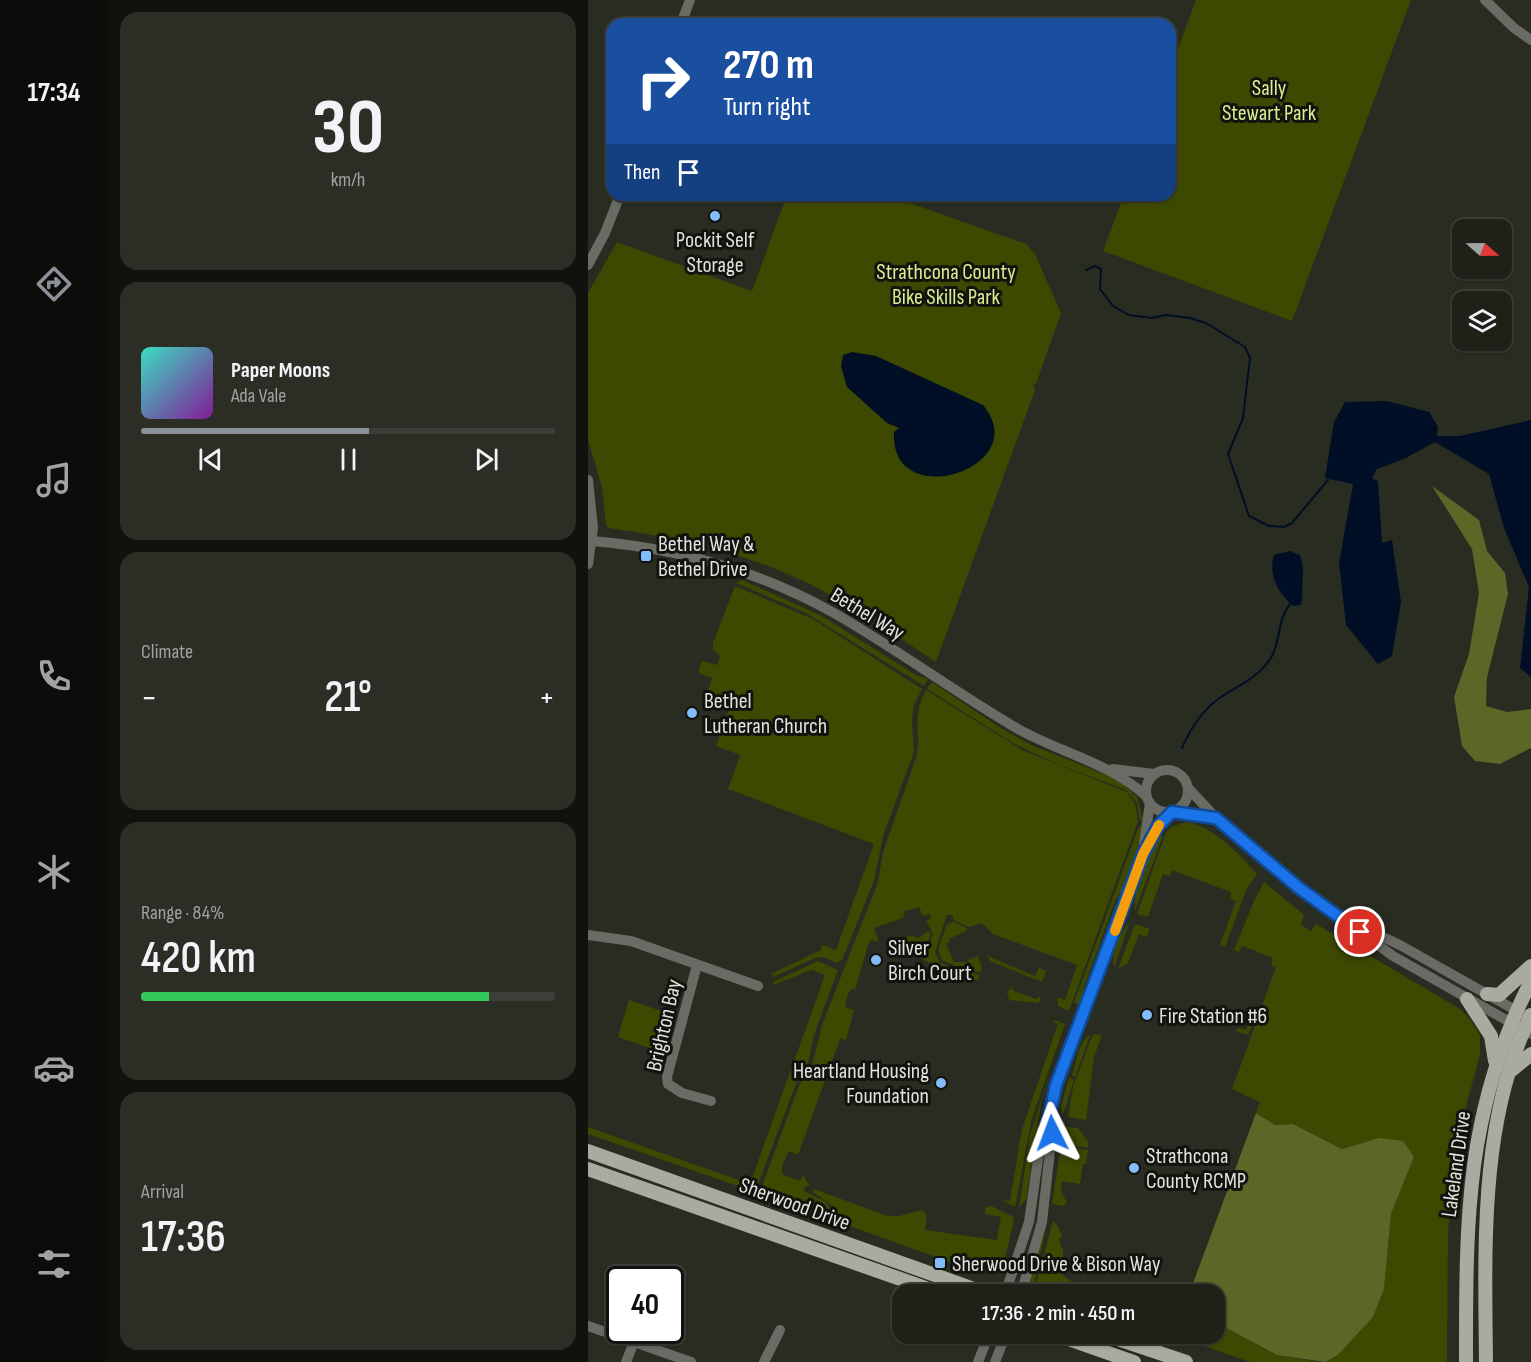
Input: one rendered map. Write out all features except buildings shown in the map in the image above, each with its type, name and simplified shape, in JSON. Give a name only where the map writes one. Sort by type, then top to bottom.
[{"type":"main road","points":[[1487,993],[1500,995],[1531,966]]},
{"type":"main road","name":"Lakeland Drive","points":[[1465,1362],[1469,1186],[1479,1126],[1495,1067],[1513,1016],[1531,981]]},
{"type":"main road","points":[[1467,999],[1491,1036],[1495,1067]]},
{"type":"main road","name":"Lakeland Drive","points":[[1486,1362],[1486,1212],[1496,1135],[1510,1072],[1529,1023]]},
{"type":"main road","points":[[1510,1072],[1531,1054]]},
{"type":"main road","name":"Sherwood Drive","points":[[588,1151],[960,1284]]},
{"type":"main road","name":"Sherwood Drive","points":[[588,1170],[914,1284]]},
{"type":"main road","points":[[1465,1294],[1473,1325],[1475,1362]]},
{"type":"main road","points":[[1083,1344],[1134,1362]]},
{"type":"main road","points":[[1132,1344],[1186,1362]]},
{"type":"street","points":[[683,18],[690,0]]},
{"type":"street","points":[[1485,0],[1493,4],[1514,28],[1531,40]]},
{"type":"street","points":[[588,265],[605,233],[618,201]]},
{"type":"street","points":[[588,480],[591,495],[592,541],[588,564]]},
{"type":"street","name":"Bethel Way","points":[[592,541],[666,550],[750,574],[793,592],[834,613],[1020,730],[1131,782],[1148,800]]},
{"type":"street","name":"Bethel Way","points":[[1105,768],[1154,774]]},
{"type":"street","points":[[1143,854],[1148,800],[1146,786],[1154,774],[1165,770],[1176,771],[1216,818],[1299,888],[1393,956],[1467,999],[1529,1023]]},
{"type":"street","points":[[1008,1284],[1029,1222],[1042,1131],[1047,1126],[1056,1085],[1143,854],[1158,826],[1186,802],[1189,789]]},
{"type":"street","points":[[1148,800],[1162,812],[1174,811],[1216,818]]},
{"type":"street","points":[[1344,920],[1400,945],[1487,993],[1513,1016]]},
{"type":"street","name":"Brighton Bay","points":[[588,935],[631,941],[758,986]]},
{"type":"street","name":"Brighton Bay","points":[[697,965],[667,1077],[668,1084],[682,1093],[711,1101]]},
{"type":"street","points":[[1024,1284],[1043,1215],[1052,1133],[1047,1126]]},
{"type":"street","points":[[588,1326],[606,1332]]},
{"type":"street","points":[[764,1362],[780,1330]]},
{"type":"street","points":[[626,1362],[633,1344]]},
{"type":"street","points":[[640,1344],[691,1362]]},
{"type":"street","points":[[978,1362],[986,1344]]},
{"type":"street","points":[[995,1362],[1002,1344]]},
{"type":"green space","name":"Sally Stewart Park","points":[[1196,0],[1411,0],[1292,321],[1103,251],[1122,201],[1176,201],[1176,54]]},
{"type":"green space","name":"Strathcona County Bike Skills Park","points":[[785,201],[904,201],[1026,244],[1035,254],[1061,313],[1036,384],[1033,383],[1035,390],[936,662],[873,620],[783,572],[710,548],[660,536],[609,528],[606,525],[602,487],[588,439],[588,293],[617,242],[752,291]]},
{"type":"green space","points":[[1432,486],[1479,520],[1487,551],[1505,573],[1508,594],[1487,677],[1486,706],[1507,712],[1531,709],[1531,748],[1500,764],[1475,761],[1462,746],[1454,697],[1469,654],[1479,593],[1472,549]]},
{"type":"green space","points":[[742,580],[820,615],[916,675],[928,679],[924,686],[806,613],[736,583]]},
{"type":"green space","points":[[735,586],[813,619],[922,689],[914,705],[912,721],[914,752],[883,836],[874,881],[842,960],[836,963],[824,957],[815,958],[773,977],[771,974],[821,950],[822,945],[836,950],[874,844],[728,789],[740,755],[716,746],[731,703],[707,694],[712,678],[698,673],[702,661],[717,665],[720,656],[713,649],[713,643]]},
{"type":"green space","points":[[932,682],[999,727],[1031,745],[1119,780],[1137,797],[1143,820],[1140,820],[1137,803],[1126,790],[1055,763],[1013,743],[927,689]]},
{"type":"green space","points":[[926,690],[1024,751],[1127,792],[1135,804],[1138,821],[1069,1011],[1058,1006],[1057,997],[1065,1000],[1077,965],[993,934],[982,923],[969,927],[953,920],[953,915],[947,915],[935,952],[939,962],[959,970],[969,968],[971,972],[979,975],[978,981],[923,960],[933,934],[926,921],[931,918],[930,914],[923,916],[919,907],[905,911],[903,918],[874,928],[878,938],[877,942],[871,940],[868,945],[855,990],[852,989],[848,993],[845,1007],[854,1010],[846,1040],[840,1039],[798,1155],[789,1151],[782,1166],[782,1174],[800,1181],[803,1175],[810,1186],[806,1186],[804,1191],[826,1202],[841,1223],[759,1194],[800,1083],[813,1062],[822,1025],[878,882],[883,852],[916,758],[919,708]]},
{"type":"green space","points":[[1187,822],[1216,835],[1257,874],[1247,888],[1225,947],[1220,945],[1236,901],[1230,899],[1231,892],[1172,870],[1170,876],[1163,874],[1148,917],[1137,914],[1166,832],[1173,826]]},
{"type":"green space","points":[[1143,825],[1136,857],[1126,885],[1116,899],[1084,987],[1081,1004],[1074,1003],[1139,826]]},
{"type":"green space","points":[[1159,830],[1163,836],[1135,911],[1139,883]]},
{"type":"green space","points":[[1264,882],[1304,915],[1301,925],[1311,931],[1316,924],[1460,1009],[1480,1035],[1480,1055],[1454,1150],[1457,1150],[1448,1231],[1447,1362],[1325,1362],[1338,1355],[1373,1317],[1384,1289],[1391,1214],[1414,1157],[1379,1138],[1342,1149],[1293,1124],[1275,1125],[1256,1113],[1260,1102],[1232,1089],[1255,1026],[1252,1025],[1248,1035],[1236,1031],[1238,1028],[1246,1030],[1250,1020],[1256,1022],[1276,967],[1271,965],[1273,958],[1242,946],[1239,952],[1234,950]]},
{"type":"green space","points":[[954,922],[967,928],[966,931],[949,939],[950,942],[946,944],[954,962],[966,962],[968,965],[961,968],[942,960],[938,949],[947,924]]},
{"type":"green space","points":[[1129,924],[1114,966],[1117,944],[1122,932]]},
{"type":"green space","points":[[1135,924],[1150,929],[1147,937],[1139,934],[1128,963],[1118,969]]},
{"type":"green space","points":[[929,931],[931,934],[922,957],[894,947],[899,944],[898,941],[911,935],[918,938]]},
{"type":"green space","points":[[977,956],[982,966],[980,973],[972,970],[968,960]]},
{"type":"green space","points":[[988,956],[1035,976],[1039,968],[1046,971],[1042,982],[990,961]]},
{"type":"green space","points":[[818,961],[838,970],[814,1035],[808,1063],[797,1081],[755,1192],[588,1134],[588,1127],[750,1184],[825,975],[811,970],[774,985],[773,982]]},
{"type":"green space","points":[[1016,984],[1012,989],[1014,991],[1036,999],[1041,995],[1039,1003],[1009,1000],[1007,992]]},
{"type":"green space","points":[[629,1000],[676,1016],[664,1053],[618,1037]]},
{"type":"green space","points":[[1054,1020],[1065,1024],[1032,1118],[1015,1207],[1002,1200],[1010,1201],[1022,1129],[1058,1024],[1053,1022]]},
{"type":"green space","points":[[1093,1034],[1102,1035],[1094,1057],[1086,1120],[1068,1117],[1073,1087]]},
{"type":"green space","points":[[1089,1035],[1075,1077],[1072,1076],[1079,1049]]},
{"type":"green space","points":[[1052,1067],[1041,1104],[1026,1200],[1019,1208],[1030,1135]]},
{"type":"green space","points":[[1069,1077],[1074,1080],[1063,1115],[1061,1108]]},
{"type":"green space","points":[[1256,1113],[1275,1125],[1293,1124],[1342,1149],[1379,1138],[1403,1141],[1414,1157],[1391,1214],[1384,1289],[1373,1317],[1338,1355],[1325,1362],[1277,1355],[1225,1327],[1225,1284],[1193,1284]]},
{"type":"green space","points":[[1065,1127],[1078,1128],[1089,1143],[1088,1148],[1061,1144]]},
{"type":"green space","points":[[1061,1146],[1088,1150],[1080,1184],[1062,1181],[1061,1191],[1067,1203],[1063,1206],[1052,1204]]},
{"type":"green space","points":[[814,1189],[887,1216],[899,1216],[922,1210],[927,1215],[925,1230],[997,1240],[1001,1217],[985,1214],[985,1208],[991,1206],[1014,1219],[1005,1258],[996,1274],[994,1269],[983,1273],[844,1224],[833,1206],[813,1192]]},
{"type":"green space","points":[[1053,1221],[1062,1236],[1059,1240],[1063,1251],[1063,1275],[1078,1284],[1036,1284]]},
{"type":"green space","points":[[1047,1222],[1034,1284],[1029,1284]]},
{"type":"green space","points":[[1225,1327],[1277,1355],[1319,1362],[1250,1362],[1198,1344],[1225,1344]]},
{"type":"water","points":[[852,352],[876,356],[983,405],[994,428],[991,447],[977,463],[956,473],[934,477],[913,472],[899,457],[894,432],[899,428],[887,423],[847,387],[841,366],[843,355]]},
{"type":"water","points":[[1387,401],[1429,412],[1438,427],[1437,436],[1460,436],[1531,420],[1531,677],[1520,668],[1529,587],[1504,528],[1489,474],[1435,442],[1404,459],[1377,469],[1372,478],[1378,481],[1382,543],[1392,540],[1401,602],[1392,656],[1378,664],[1346,625],[1339,563],[1353,484],[1325,478],[1334,422],[1345,402]]},
{"type":"water","points":[[1290,551],[1300,555],[1303,568],[1301,605],[1293,606],[1288,601],[1273,576],[1274,555]]},
{"type":"waterway","points":[[1086,270],[1095,266],[1101,269],[1100,289],[1113,306],[1129,315],[1152,318],[1166,315],[1190,318],[1206,323],[1245,347],[1250,358],[1243,418],[1228,454],[1249,516],[1269,526],[1284,527],[1292,523],[1328,480]]},
{"type":"waterway","points":[[1182,748],[1193,726],[1203,713],[1221,697],[1256,675],[1267,663],[1275,650],[1283,616],[1290,604]]},
{"type":"slow traffic","points":[[1115,931],[1143,854],[1159,825]]},
{"type":"place","name":"Pockit Self Storage","points":[[715,216]]},
{"type":"place","name":"Bethel Way & Bethel Drive","points":[[646,556]]},
{"type":"place","name":"Bethel Lutheran Church","points":[[692,713]]},
{"type":"place","name":"Silver Birch Court","points":[[876,960]]},
{"type":"place","name":"Fire Station #6","points":[[1147,1015]]},
{"type":"place","name":"Heartland Housing Foundation","points":[[941,1083]]},
{"type":"place","name":"Strathcona County RCMP","points":[[1134,1168]]},
{"type":"place","name":"Sherwood Drive & Bison Way","points":[[940,1263]]},
{"type":"route","points":[[1052,1133],[1047,1126],[1056,1085],[1143,854],[1158,826],[1172,812],[1176,810],[1216,818],[1299,888],[1360,932]]}]
